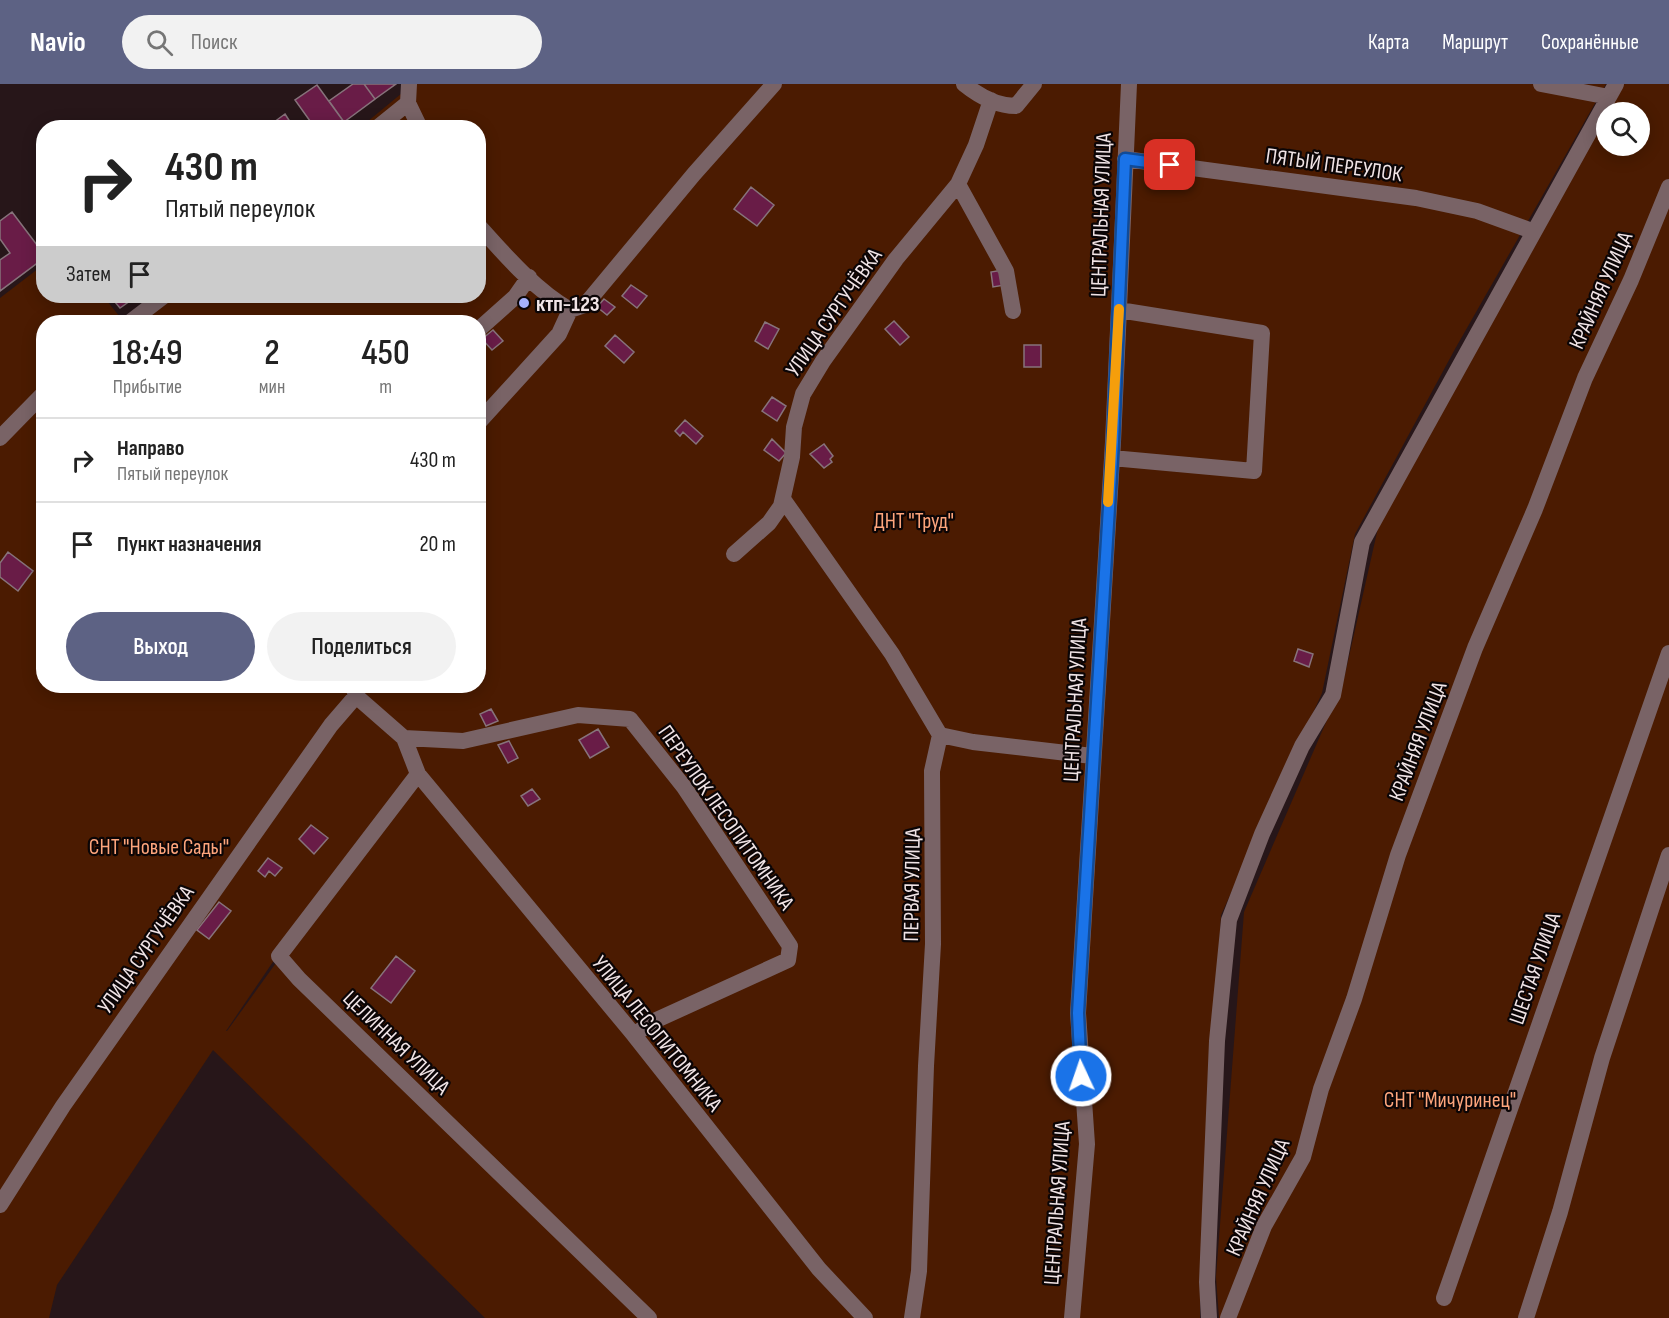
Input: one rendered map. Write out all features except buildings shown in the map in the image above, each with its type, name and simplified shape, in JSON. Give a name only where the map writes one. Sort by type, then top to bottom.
[{"type":"street","points":[[408,84],[408,103],[416,120]]},
{"type":"street","points":[[486,233],[556,303],[570,310],[585,305],[694,174],[774,84]]},
{"type":"street","points":[[963,84],[980,96],[1006,106],[1016,106],[1034,84]]},
{"type":"street","name":"ЦЕНТРАЛЬНАЯ УЛИЦА","points":[[1072,1318],[1087,1144],[1078,1013],[1112,458],[1129,84]]},
{"type":"street","points":[[1209,1318],[1207,1282],[1216,1053],[1228,920],[1262,834],[1302,746],[1333,695],[1362,542],[1612,90],[1540,84]]},
{"type":"street","name":"УЛИЦА СУРГУЧЁВКА","points":[[734,554],[769,523],[783,499],[792,457],[794,427],[803,394],[823,361],[896,259],[958,184],[976,145],[991,100]]},
{"type":"street","points":[[386,120],[408,103]]},
{"type":"street","name":"ПЯТЫЙ ПЕРЕУЛОК","points":[[1125,159],[1416,198],[1477,212],[1532,231]]},
{"type":"street","points":[[958,184],[1006,271],[1013,311]]},
{"type":"street","name":"КРАЙНЯЯ УЛИЦА","points":[[1228,1318],[1264,1226],[1304,1157],[1321,1089],[1354,999],[1398,855],[1475,648],[1535,509],[1586,378],[1631,280],[1669,187]]},
{"type":"street","points":[[486,323],[515,297],[529,277]]},
{"type":"street","points":[[139,315],[155,303]]},
{"type":"street","points":[[486,414],[559,334],[570,310]]},
{"type":"street","points":[[1112,458],[1254,471],[1262,333],[1119,310]]},
{"type":"street","points":[[0,438],[36,401]]},
{"type":"street","points":[[783,499],[892,654],[940,735],[973,742],[1092,756]]},
{"type":"street","name":"ШЕСТАЯ УЛИЦА","points":[[1444,1298],[1669,653]]},
{"type":"street","name":"УЛИЦА СУРГУЧЁВКА","points":[[0,1205],[63,1106],[354,693]]},
{"type":"street","points":[[357,693],[404,738],[418,774]]},
{"type":"street","name":"ПЕРЕУЛОК ЛЕСОПИТОМНИКА","points":[[404,738],[463,741],[578,715],[630,719],[684,787],[790,946],[788,960],[652,1022],[634,1035]]},
{"type":"street","name":"ПЕРВАЯ УЛИЦА","points":[[912,1318],[920,1271],[926,1066],[933,944],[932,771],[940,735]]},
{"type":"street","name":"УЛИЦА ЛЕСОПИТОМНИКА","points":[[418,774],[634,1035],[819,1269],[865,1318]]},
{"type":"street","name":"ЦЕЛИННАЯ УЛИЦА","points":[[418,774],[279,956],[307,987],[649,1318]]},
{"type":"street","points":[[1527,1318],[1560,1212],[1602,1058],[1666,879],[1669,855]]},
{"type":"green space","name":"ДНТ \"Труд\"","points":[[413,84],[1606,84],[1455,349],[1355,534],[1322,693],[1221,915],[1200,1270],[1200,1318],[485,1318],[213,1050],[57,1285],[49,1318],[0,1318],[0,298],[36,270],[36,303],[109,303],[118,315],[36,315],[36,693],[486,693],[486,315],[136,315],[150,303],[486,303],[486,120],[369,120]],"holes":[[[407,781],[227,1031],[281,950]]]},
{"type":"green space","name":"СНТ \"Мичуринец\"","points":[[1618,84],[1669,84],[1669,1318],[1219,1318],[1216,1277],[1244,912],[1343,683],[1378,528],[1596,125],[1596,156],[1650,156],[1650,102],[1608,102]]},
{"type":"slow traffic","points":[[1108,502],[1119,309]]},
{"type":"place","name":"ктп-123","points":[[524,303]]},
{"type":"route","points":[[1081,1076],[1078,1013],[1113,442],[1125,159],[1170,165]]},
{"type":"park label","name":"СНТ \"Новые Сады\"","points":[[159,846]]}]
